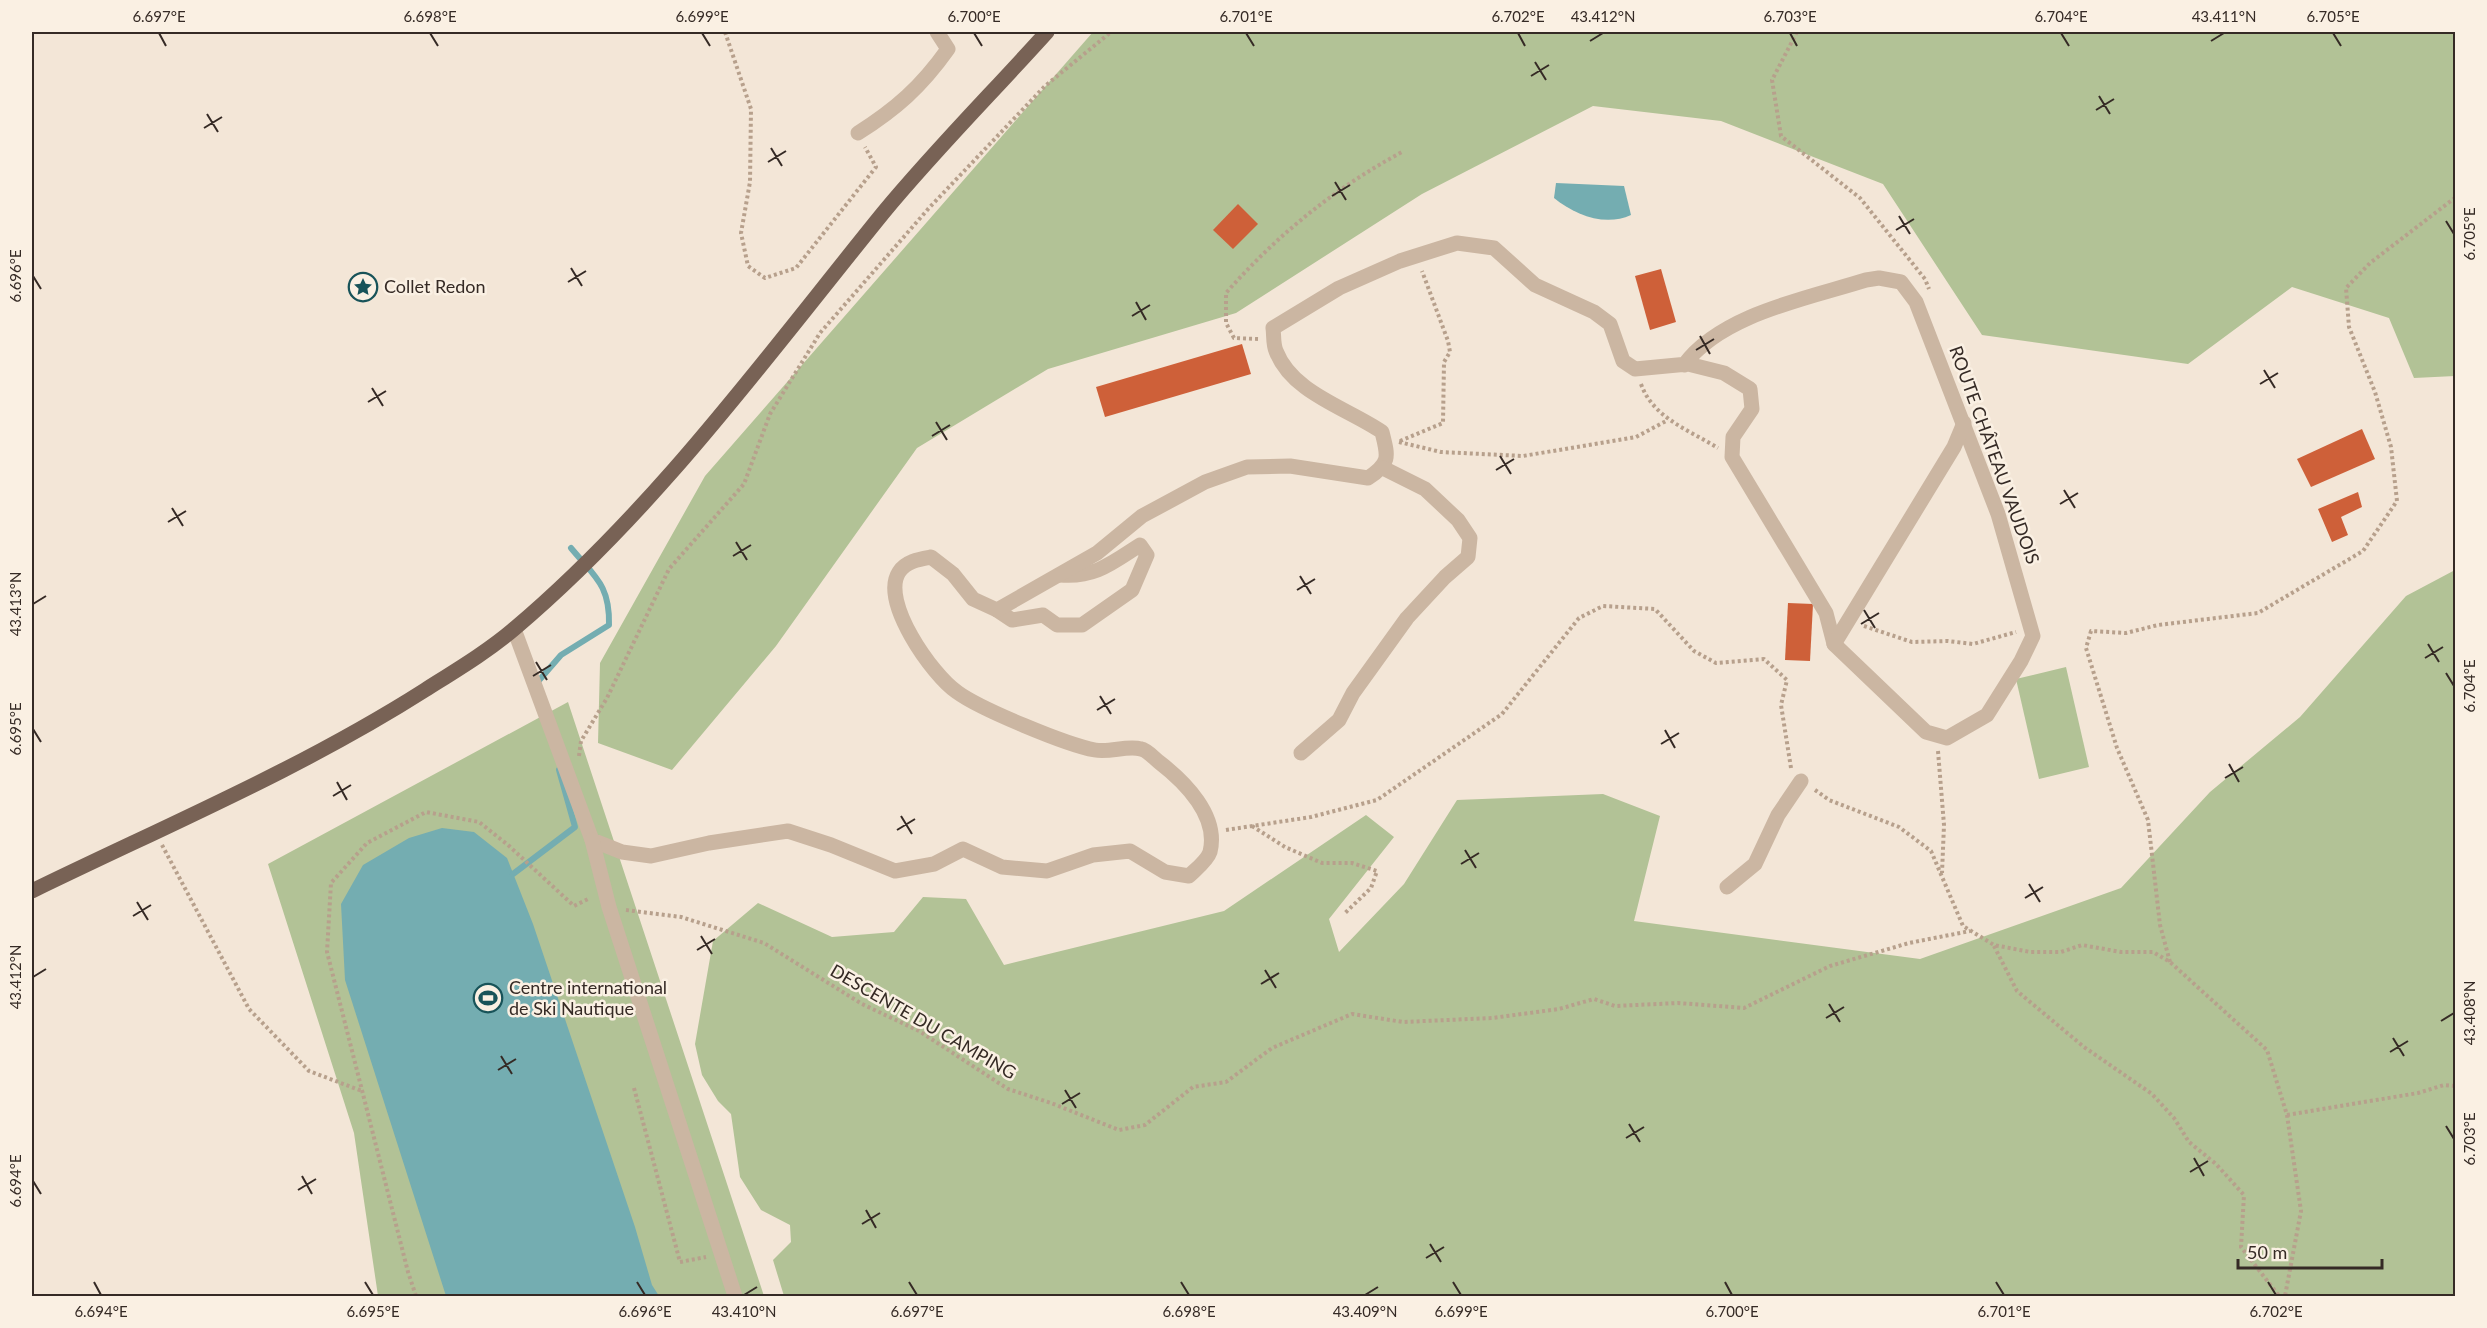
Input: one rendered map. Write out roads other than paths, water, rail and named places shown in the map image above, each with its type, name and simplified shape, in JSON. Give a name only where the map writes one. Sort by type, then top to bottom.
[{"type":"main road","points":[[32,891],[280,771],[380,719],[475,658],[514,629],[611,538],[709,428],[887,208],[1047,32]]},
{"type":"lane","points":[[858,133],[895,109],[934,70],[948,49],[938,32]]},
{"type":"lane","points":[[997,610],[1096,553],[1142,516],[1205,482],[1247,467],[1290,466],[1368,478],[1383,468],[1392,444],[1382,432],[1311,391],[1289,374],[1275,350],[1273,328],[1339,288],[1416,256],[1457,243],[1494,248],[1535,285],[1594,312],[1610,324],[1623,361],[1635,369],[1684,365],[1724,373],[1750,389],[1752,409],[1732,437],[1732,457],[1826,613],[1834,644]]},
{"type":"lane","name":"ROUTE CHÂTEAU VAUDOIS","points":[[1684,365],[1694,352],[1758,313],[1866,280],[1879,278],[1901,282],[1916,302],[1998,514],[2033,636],[2022,661],[1987,715],[1947,738],[1926,732],[1834,644]]},
{"type":"lane","points":[[1834,644],[1954,447],[1964,423]]},
{"type":"lane","points":[[1301,753],[1339,720],[1366,674],[1407,618],[1468,557],[1470,538],[1458,520],[1425,489],[1383,468]]},
{"type":"lane","points":[[592,840],[622,852],[651,856],[709,843],[788,831],[831,844],[895,872],[934,864],[963,849],[1002,867],[1047,871],[1093,855],[1130,851],[1165,872],[1189,876],[1209,854],[1212,832],[1195,796],[1172,772],[1142,749],[1096,750],[1059,738],[957,693],[931,666],[909,633],[894,591],[899,571],[914,560],[931,556],[953,574],[973,599],[1012,620],[1043,615],[1057,625],[1082,625],[1132,590],[1147,555],[1140,545],[1110,564],[1081,577],[1060,575]]},
{"type":"lane","points":[[514,629],[592,840],[609,907],[735,1296]]},
{"type":"lane","points":[[1727,887],[1755,864],[1778,815],[1801,781]]},
{"type":"water","points":[[1556,183],[1624,186],[1631,215],[1611,220],[1591,217],[1571,210],[1554,198]]},
{"type":"water","points":[[442,828],[474,832],[507,858],[533,924],[635,1227],[652,1285],[659,1296],[446,1296],[345,980],[341,904],[363,865],[409,838]]},
{"type":"waterway","points":[[535,685],[561,655],[609,625],[609,611],[604,591],[594,575],[571,548]]},
{"type":"waterway","points":[[513,874],[575,827],[559,770]]},
{"type":"place","name":"Collet Redon","points":[[363,287]]},
{"type":"place","name":"Centre international de Ski Nautique","points":[[488,998]]}]
